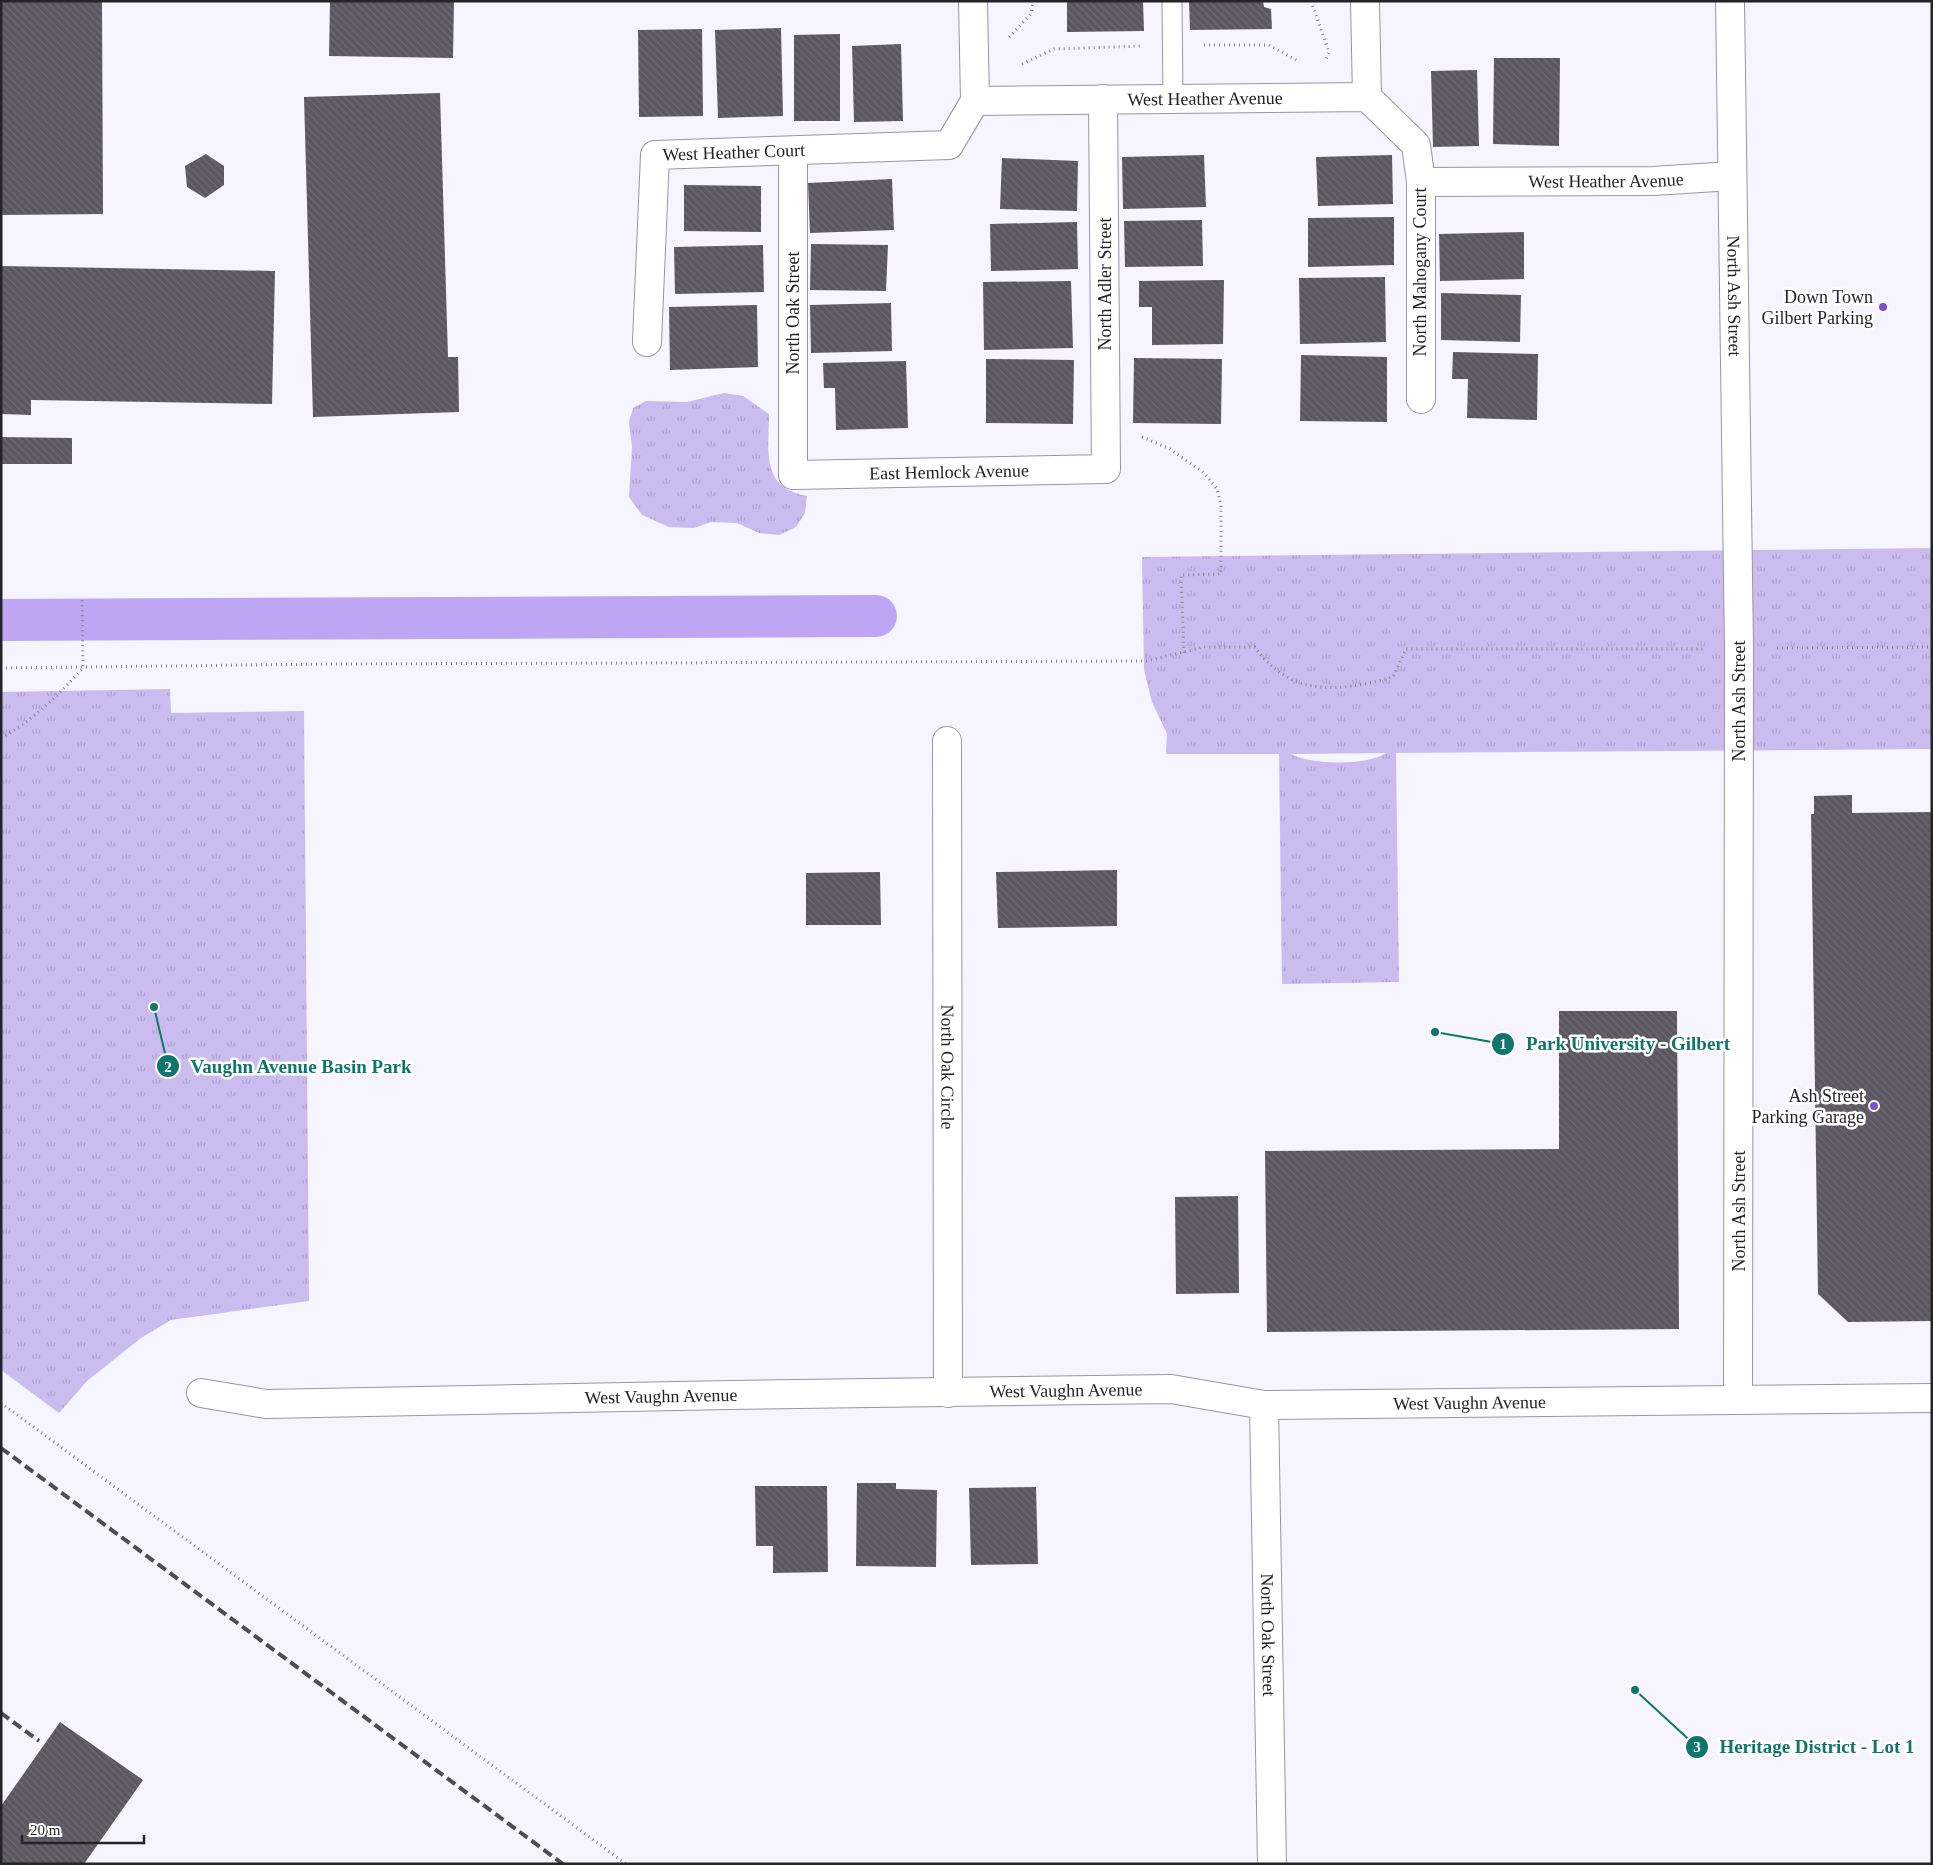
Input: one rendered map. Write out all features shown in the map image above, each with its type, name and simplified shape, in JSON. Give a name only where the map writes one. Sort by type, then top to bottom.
[{"type":"street","points":[[973,1],[975,101]]},
{"type":"street","points":[[1365,1],[1367,97]]},
{"type":"street","name":"North Ash Street","points":[[1730,1],[1739,648],[1738,1400]]},
{"type":"street","name":"West Heather Avenue","points":[[975,101],[1367,97]]},
{"type":"street","name":"North Mahogany Court","points":[[1367,97],[1416,145],[1421,182],[1421,399]]},
{"type":"street","name":"North Adler Street","points":[[1103,99],[1106,469]]},
{"type":"street","name":"West Heather Court","points":[[647,342],[655,155],[950,145],[975,101]]},
{"type":"street","name":"North Oak Street","points":[[793,151],[793,475]]},
{"type":"street","name":"West Heather Avenue","points":[[1421,182],[1653,181],[1732,176]]},
{"type":"street","name":"East Hemlock Avenue","points":[[793,475],[1106,469]]},
{"type":"street","name":"North Oak Circle","points":[[947,741],[948,1393]]},
{"type":"street","name":"West Vaughn Avenue","points":[[201,1393],[266,1404],[1171,1389],[1264,1405],[1932,1398]]},
{"type":"street","name":"North Oak Street","points":[[1264,1405],[1272,1864]]},
{"type":"lane","points":[[1172,1],[1173,99]]},
{"type":"path","points":[[1106,434],[1146,437],[1170,449],[1204,473],[1217,489],[1221,505],[1221,574],[1181,575],[1184,653]]},
{"type":"path","points":[[1,738],[23,726],[53,700],[83,668],[82,599]]},
{"type":"path","points":[[1,668],[353,664],[1146,662],[1204,647],[1254,647],[1265,662],[1296,683],[1327,688],[1356,687],[1393,677],[1406,648],[1703,648]]},
{"type":"path","points":[[1777,648],[1932,647]]},
{"type":"path","points":[[1,1403],[626,1864]]},
{"type":"green space","points":[[724,393],[743,396],[769,414],[768,442],[770,466],[774,476],[781,485],[807,496],[805,513],[796,527],[779,535],[759,533],[737,523],[711,522],[694,528],[669,527],[642,515],[629,497],[632,447],[629,422],[633,408],[646,401],[687,402]]},
{"type":"green space","points":[[1932,548],[1932,749],[1396,753],[1399,982],[1282,984],[1279,754],[1166,754],[1167,734],[1152,702],[1144,670],[1142,557]],"holes":[[[1386,753],[1353,762],[1325,762],[1300,758],[1291,754]]]},
{"type":"green space","points":[[170,689],[171,713],[304,711],[309,1301],[171,1320],[141,1338],[87,1381],[59,1413],[1,1370],[1,692]]},
{"type":"building","points":[[1,1],[102,1],[103,214],[1,215]]},
{"type":"building","points":[[330,1],[454,1],[453,58],[329,56]]},
{"type":"building","points":[[1067,1],[1143,1],[1144,31],[1067,32]]},
{"type":"building","points":[[1189,1],[1263,1],[1264,7],[1271,9],[1272,29],[1190,30]]},
{"type":"building","points":[[781,28],[783,116],[718,118],[715,30]]},
{"type":"building","points":[[702,29],[703,116],[639,117],[638,30]]},
{"type":"building","points":[[840,34],[840,121],[794,121],[794,35]]},
{"type":"building","points":[[901,44],[903,121],[854,122],[852,46]]},
{"type":"building","points":[[1494,58],[1560,58],[1559,146],[1493,144]]},
{"type":"building","points":[[1477,70],[1479,146],[1433,147],[1431,71]]},
{"type":"building","points":[[440,93],[448,357],[458,357],[459,412],[313,417],[304,97]]},
{"type":"building","points":[[206,154],[224,166],[224,185],[205,198],[187,187],[185,166]]},
{"type":"building","points":[[1204,155],[1206,207],[1123,209],[1122,157]]},
{"type":"building","points":[[1392,155],[1393,204],[1318,206],[1316,157]]},
{"type":"building","points":[[1002,158],[1078,161],[1077,211],[1000,209]]},
{"type":"building","points":[[892,179],[894,230],[810,233],[808,183]]},
{"type":"building","points":[[684,185],[761,186],[761,232],[684,231]]},
{"type":"building","points":[[1394,217],[1394,265],[1308,267],[1308,218]]},
{"type":"building","points":[[1202,220],[1203,266],[1125,267],[1124,221]]},
{"type":"building","points":[[1077,222],[1078,269],[991,271],[990,224]]},
{"type":"building","points":[[1524,232],[1524,279],[1440,281],[1439,234]]},
{"type":"building","points":[[811,244],[888,245],[886,291],[810,290]]},
{"type":"building","points":[[763,245],[764,292],[675,294],[674,247]]},
{"type":"building","points":[[1,266],[275,271],[272,404],[31,400],[31,415],[1,414]]},
{"type":"building","points":[[1385,277],[1386,342],[1300,344],[1299,278]]},
{"type":"building","points":[[1224,280],[1223,344],[1152,345],[1152,307],[1139,307],[1139,281]]},
{"type":"building","points":[[1071,281],[1073,348],[984,350],[983,282]]},
{"type":"building","points":[[1441,293],[1521,295],[1520,342],[1441,340]]},
{"type":"building","points":[[891,303],[892,351],[811,353],[810,305]]},
{"type":"building","points":[[757,305],[758,367],[670,370],[669,307]]},
{"type":"building","points":[[1453,352],[1538,354],[1537,420],[1467,418],[1468,379],[1452,379]]},
{"type":"building","points":[[1301,355],[1387,357],[1387,422],[1300,421]]},
{"type":"building","points":[[1134,358],[1222,359],[1221,424],[1133,423]]},
{"type":"building","points":[[986,359],[1074,360],[1073,424],[986,423]]},
{"type":"building","points":[[906,361],[908,428],[836,430],[835,388],[824,388],[823,363]]},
{"type":"building","points":[[1,437],[72,438],[72,464],[1,464]]},
{"type":"building","name":"Ash Street Parking Garage","points":[[1852,795],[1852,813],[1932,812],[1932,1321],[1848,1322],[1818,1294],[1811,814],[1814,814],[1814,796]]},
{"type":"building","points":[[1117,870],[1117,926],[998,928],[996,872]]},
{"type":"building","points":[[880,872],[881,925],[806,925],[806,873]]},
{"type":"building","points":[[1559,1011],[1677,1011],[1679,1329],[1267,1332],[1265,1151],[1559,1149]]},
{"type":"building","points":[[1238,1196],[1239,1293],[1176,1294],[1175,1197]]},
{"type":"building","points":[[857,1483],[896,1483],[896,1489],[937,1490],[936,1567],[856,1566]]},
{"type":"building","points":[[755,1486],[827,1486],[828,1572],[773,1573],[773,1546],[756,1546]]},
{"type":"building","points":[[1036,1487],[1038,1564],[971,1565],[969,1488]]},
{"type":"building","points":[[60,1722],[143,1780],[84,1864],[1,1864],[1,1806]]},
{"type":"waterway","points":[[1,620],[876,616]]},
{"type":"railway","points":[[1,1448],[563,1864]]},
{"type":"railway","points":[[1,1713],[39,1741]]},
{"type":"place","name":"Down Town Gilbert Parking","points":[[1883,307]]},
{"type":"place","name":"Vaughn Avenue Basin Park","points":[[154,1007]]},
{"type":"place","name":"Park University - Gilbert","points":[[1435,1032]]},
{"type":"place","name":"Ash Street Parking Garage","points":[[1874,1106]]},
{"type":"place","name":"Heritage District - Lot 1","points":[[1635,1690]]}]
